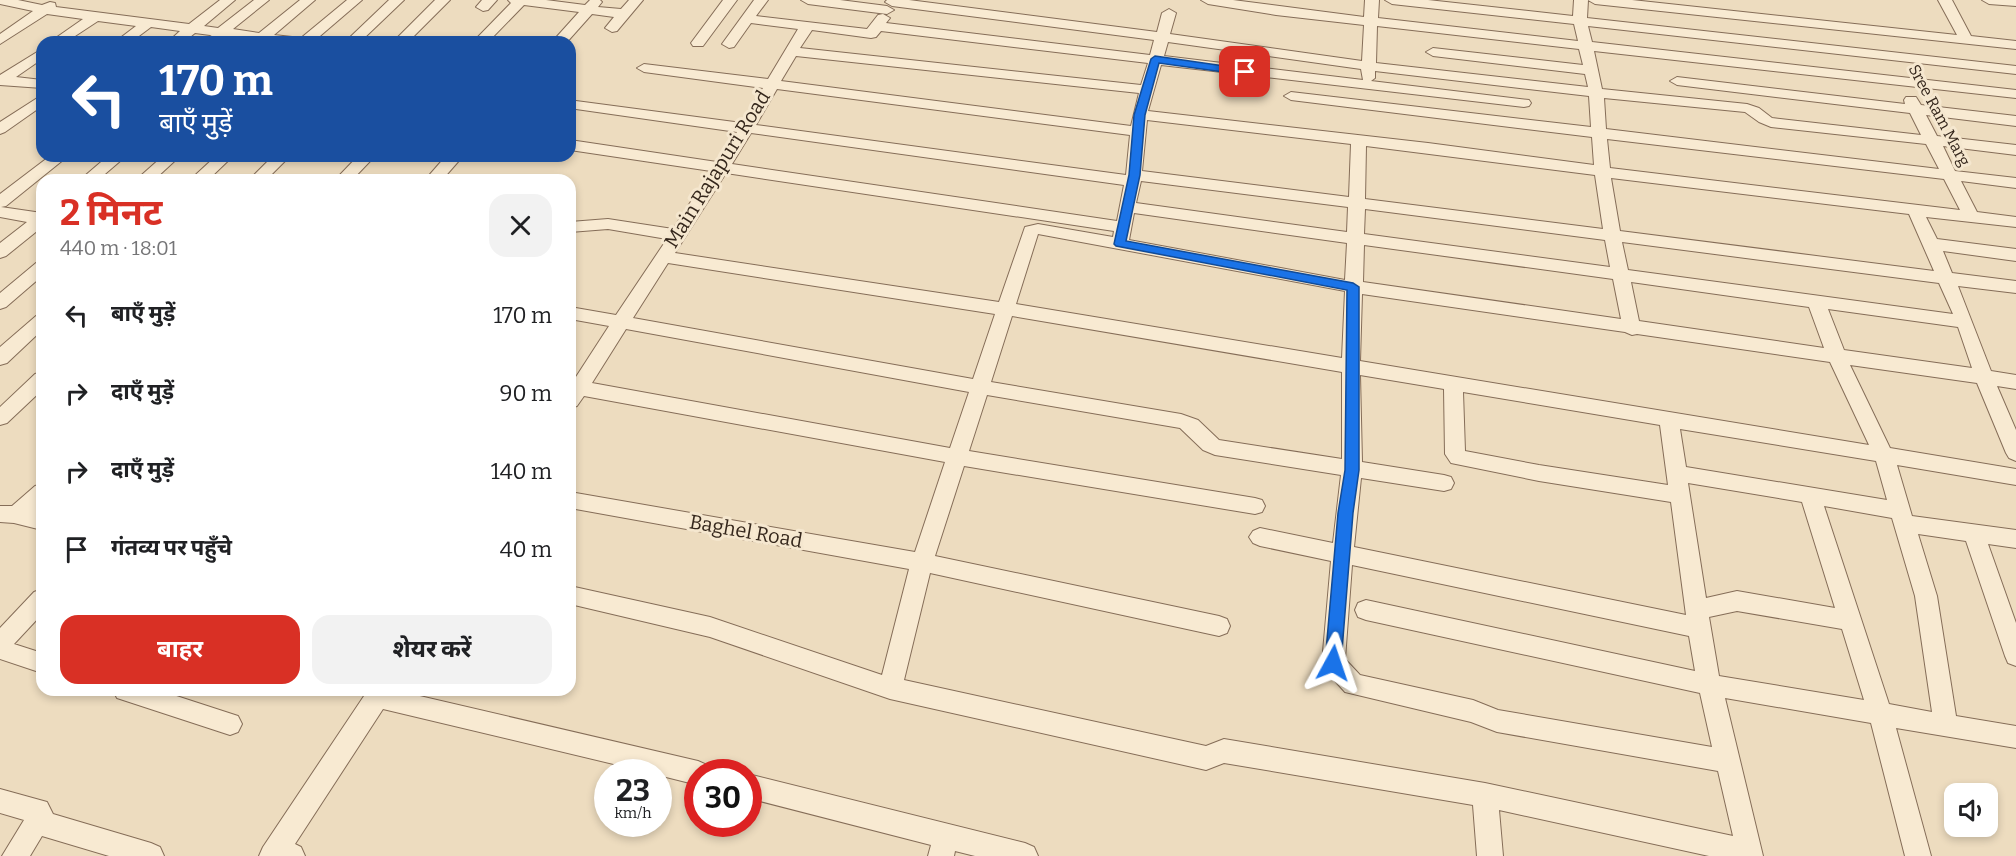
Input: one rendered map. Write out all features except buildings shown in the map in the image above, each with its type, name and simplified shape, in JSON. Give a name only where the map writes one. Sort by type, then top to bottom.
[{"type":"street","points":[[0,0],[45,10],[223,31],[246,36]]},
{"type":"street","points":[[0,40],[59,0]]},
{"type":"street","points":[[183,36],[228,0]]},
{"type":"street","points":[[216,36],[262,0]]},
{"type":"street","points":[[264,36],[308,0]]},
{"type":"street","points":[[310,36],[355,0]]},
{"type":"street","points":[[358,36],[397,0]]},
{"type":"street","points":[[406,36],[443,0]]},
{"type":"street","points":[[515,0],[592,5],[625,14]]},
{"type":"street","points":[[486,36],[520,0]]},
{"type":"street","points":[[612,28],[636,0]]},
{"type":"street","points":[[698,43],[730,0]]},
{"type":"street","points":[[729,44],[761,0]]},
{"type":"street","points":[[808,0],[891,4],[1162,35],[1367,65],[1596,93],[1747,108],[1753,109],[1762,119],[1771,122],[2016,150]]},
{"type":"street","points":[[1208,0],[1370,22],[2016,94]]},
{"type":"street","points":[[1368,87],[1367,65],[1372,0]]},
{"type":"street","points":[[1392,0],[2016,70]]},
{"type":"street","points":[[1581,0],[1580,20],[1596,93],[1602,171],[1612,236],[1632,328]]},
{"type":"street","points":[[1594,0],[2016,45]]},
{"type":"street","points":[[1945,0],[1966,39]]},
{"type":"street","points":[[1989,0],[2016,2]]},
{"type":"street","points":[[0,15],[17,4]]},
{"type":"street","points":[[747,19],[869,34],[873,33],[891,4]]},
{"type":"street","points":[[564,36],[592,5]]},
{"type":"street","points":[[1122,236],[1134,178],[1139,123],[1169,13]]},
{"type":"street","points":[[66,36],[96,16]]},
{"type":"street","points":[[130,36],[150,22]]},
{"type":"street","name":"Main Rajapuri Road","points":[[576,388],[747,128],[807,26]]},
{"type":"street","points":[[877,26],[1368,87],[1524,103]]},
{"type":"street","name":"Sree Ram Marg","points":[[1877,30],[1971,216]]},
{"type":"street","points":[[791,51],[1147,90]]},
{"type":"street","points":[[1433,52],[1591,70]]},
{"type":"street","points":[[1,80],[36,56]]},
{"type":"street","points":[[644,68],[771,84],[1139,123],[1359,140],[1673,182],[2016,222]]},
{"type":"street","points":[[1,80],[36,83]]},
{"type":"street","points":[[1677,81],[2016,121]]},
{"type":"street","points":[[1291,96],[2016,183]]},
{"type":"street","points":[[0,129],[36,103]]},
{"type":"street","points":[[576,105],[1134,178],[1356,202],[2016,287]]},
{"type":"street","points":[[1359,140],[1351,367],[1352,470],[1333,663],[1353,684],[1473,711],[1497,721],[1728,761]]},
{"type":"street","points":[[576,146],[1122,236],[1353,287],[2016,382]]},
{"type":"street","points":[[37,174],[52,162]]},
{"type":"street","points":[[96,174],[110,162]]},
{"type":"street","points":[[151,174],[165,162]]},
{"type":"street","points":[[205,174],[218,162]]},
{"type":"street","points":[[263,174],[276,162]]},
{"type":"street","points":[[349,174],[361,162]]},
{"type":"street","points":[[438,174],[450,162]]},
{"type":"street","points":[[0,202],[36,174]]},
{"type":"street","points":[[1128,207],[1354,240],[1965,322]]},
{"type":"street","points":[[1915,210],[1965,322],[1984,377],[2011,431],[2016,453]]},
{"type":"street","points":[[0,212],[36,217]]},
{"type":"street","points":[[0,252],[36,223]]},
{"type":"street","points":[[576,227],[608,224],[677,235]]},
{"type":"street","points":[[890,688],[922,562],[1031,231],[1038,229],[1122,236]]},
{"type":"street","points":[[1930,244],[2016,255]]},
{"type":"street","points":[[663,257],[1006,309],[2016,477]]},
{"type":"street","points":[[0,303],[36,272]]},
{"type":"street","points":[[1816,302],[1837,357],[1884,456],[1926,596],[1946,725]]},
{"type":"street","points":[[576,314],[1187,422],[1196,427],[1203,440],[1215,447],[1444,483]]},
{"type":"street","points":[[0,358],[36,325]]},
{"type":"street","points":[[1454,384],[1455,454],[1458,457],[1539,473],[1680,495]]},
{"type":"street","points":[[0,418],[36,385]]},
{"type":"street","points":[[576,393],[1255,506]]},
{"type":"street","points":[[576,596],[710,627],[890,688],[1206,758],[1224,751],[1485,795],[1750,854],[1711,685],[1670,420]]},
{"type":"street","points":[[1677,473],[1810,496],[1974,533],[2016,539]]},
{"type":"street","points":[[1810,496],[1880,714],[1918,856]]},
{"type":"street","points":[[8,514],[21,513],[36,498]]},
{"type":"street","name":"Baghel Road","points":[[576,501],[922,562],[1219,626]]},
{"type":"street","points":[[8,514],[36,520]]},
{"type":"street","points":[[1974,533],[2016,656]]},
{"type":"street","points":[[1260,537],[1343,555],[1699,619]]},
{"type":"street","points":[[1699,619],[1712,605],[1737,601],[1851,621]]},
{"type":"street","points":[[0,643],[36,605]]},
{"type":"street","points":[[1366,610],[1711,685],[2016,737]]},
{"type":"street","points":[[0,649],[36,661]]},
{"type":"street","points":[[144,696],[230,724]]},
{"type":"street","points":[[279,855],[377,696]]},
{"type":"street","points":[[391,696],[684,769]]},
{"type":"street","points":[[762,790],[943,846],[1025,856]]},
{"type":"street","points":[[1485,795],[1490,856]]},
{"type":"street","points":[[0,801],[38,811],[41,815],[15,856]]},
{"type":"street","points":[[38,822],[151,856]]},
{"type":"route","points":[[1245,72],[1155,59],[1140,115],[1134,175],[1120,244],[1353,287],[1352,470],[1333,663]]}]
